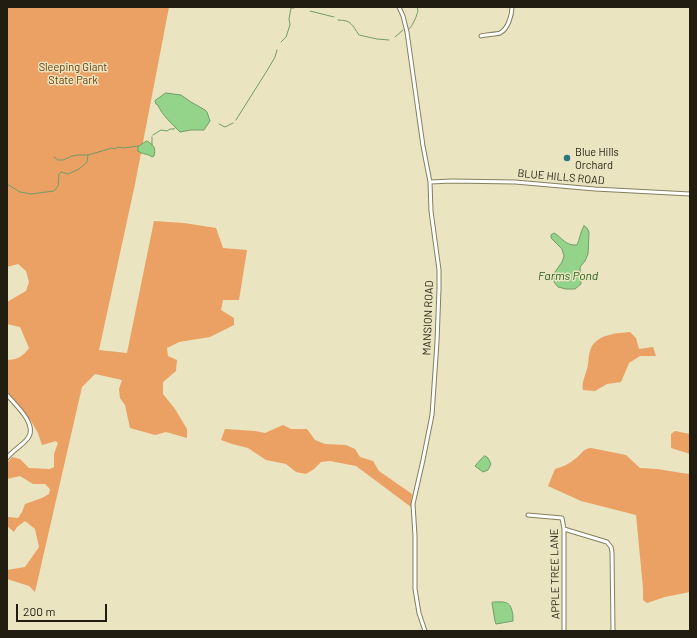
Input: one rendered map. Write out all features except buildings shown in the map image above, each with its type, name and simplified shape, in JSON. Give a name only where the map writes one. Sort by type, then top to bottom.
[{"type":"street","name":"MANSION ROAD","points":[[398,7],[403,16],[407,32],[423,146],[430,182],[432,219],[439,270],[432,414],[424,460],[414,496],[413,509],[415,536],[415,589],[425,631]]},
{"type":"street","points":[[481,36],[501,33],[508,24],[512,13],[512,7]]},
{"type":"street","name":"BLUE HILLS ROAD","points":[[430,182],[515,182],[589,189],[690,194]]},
{"type":"street","points":[[7,395],[28,421],[31,428],[30,436],[27,440],[7,458]]},
{"type":"street","name":"APPLE TREE LANE","points":[[528,515],[562,518],[564,529],[564,631]]},
{"type":"street","points":[[564,529],[608,542],[611,546],[614,631]]},
{"type":"green space","name":"Sleeping Giant State Park","points":[[7,7],[169,7],[135,184],[99,350],[127,353],[154,221],[184,223],[216,228],[223,248],[247,250],[239,300],[223,300],[221,310],[234,318],[234,325],[210,337],[179,342],[167,348],[168,356],[177,360],[176,371],[163,382],[163,394],[175,409],[187,429],[187,438],[166,432],[155,435],[130,428],[125,405],[120,398],[119,389],[122,380],[95,374],[82,387],[35,592],[29,586],[7,579],[7,570],[25,567],[39,547],[35,529],[25,521],[17,527],[14,532],[7,526],[7,515],[8,517],[18,518],[25,504],[49,494],[50,489],[45,484],[33,484],[20,476],[7,479],[7,463],[12,457],[20,459],[29,468],[50,469],[54,467],[54,454],[58,443],[56,441],[42,445],[38,433],[31,421],[7,391],[7,360],[20,357],[29,348],[20,327],[7,324],[7,302],[26,291],[29,282],[26,271],[18,264],[7,267]]},
{"type":"green space","points":[[630,332],[636,338],[639,349],[653,347],[656,356],[640,356],[629,363],[621,382],[607,384],[595,391],[583,390],[583,382],[588,367],[589,353],[594,343],[608,335]]},
{"type":"green space","points":[[283,425],[291,429],[307,429],[315,440],[325,444],[346,445],[355,449],[360,457],[373,461],[379,471],[412,494],[411,507],[356,466],[330,461],[321,462],[306,474],[296,472],[286,464],[266,460],[248,448],[221,440],[225,429],[265,433]]},
{"type":"green space","points":[[675,431],[690,434],[690,454],[671,448],[671,434]]},
{"type":"green space","points":[[591,448],[626,455],[640,468],[659,469],[690,474],[690,592],[665,597],[647,603],[643,600],[636,515],[581,501],[548,486],[555,469],[568,464],[584,451]]},
{"type":"water","points":[[166,93],[181,95],[205,110],[210,121],[204,130],[180,132],[156,104],[155,101]]},
{"type":"water","points":[[147,141],[153,145],[155,149],[154,156],[152,157],[138,151],[138,147]]},
{"type":"water","name":"Farms Pond","points":[[584,226],[589,232],[588,254],[580,267],[581,284],[575,289],[558,287],[554,282],[555,272],[564,256],[562,249],[551,238],[551,235],[554,233],[567,243],[577,245]]},
{"type":"water","points":[[485,456],[491,464],[488,470],[483,472],[475,466]]},
{"type":"water","points":[[493,602],[507,603],[511,607],[513,621],[496,624]]},
{"type":"waterway","points":[[409,29],[417,15],[417,7]]},
{"type":"waterway","points":[[281,42],[286,37],[290,25],[289,19],[291,8],[294,8]]},
{"type":"waterway","points":[[310,11],[334,17]]},
{"type":"waterway","points":[[338,20],[349,22],[359,35],[389,40]]},
{"type":"waterway","points":[[395,37],[403,30]]},
{"type":"waterway","points":[[236,120],[268,69],[277,50]]},
{"type":"waterway","points":[[219,124],[225,127],[233,123]]},
{"type":"waterway","points":[[153,135],[161,130],[167,131],[176,127]]},
{"type":"waterway","points":[[152,137],[152,145]]},
{"type":"waterway","points":[[54,157],[58,160],[63,160],[72,156],[88,155],[112,148],[115,149],[118,147],[123,148],[139,146]]},
{"type":"waterway","points":[[7,184],[20,192],[31,194],[54,191],[58,186],[59,174],[61,172],[68,174],[79,169],[87,162],[88,155]]},
{"type":"place","name":"Blue Hills Orchard","points":[[567,158]]}]
